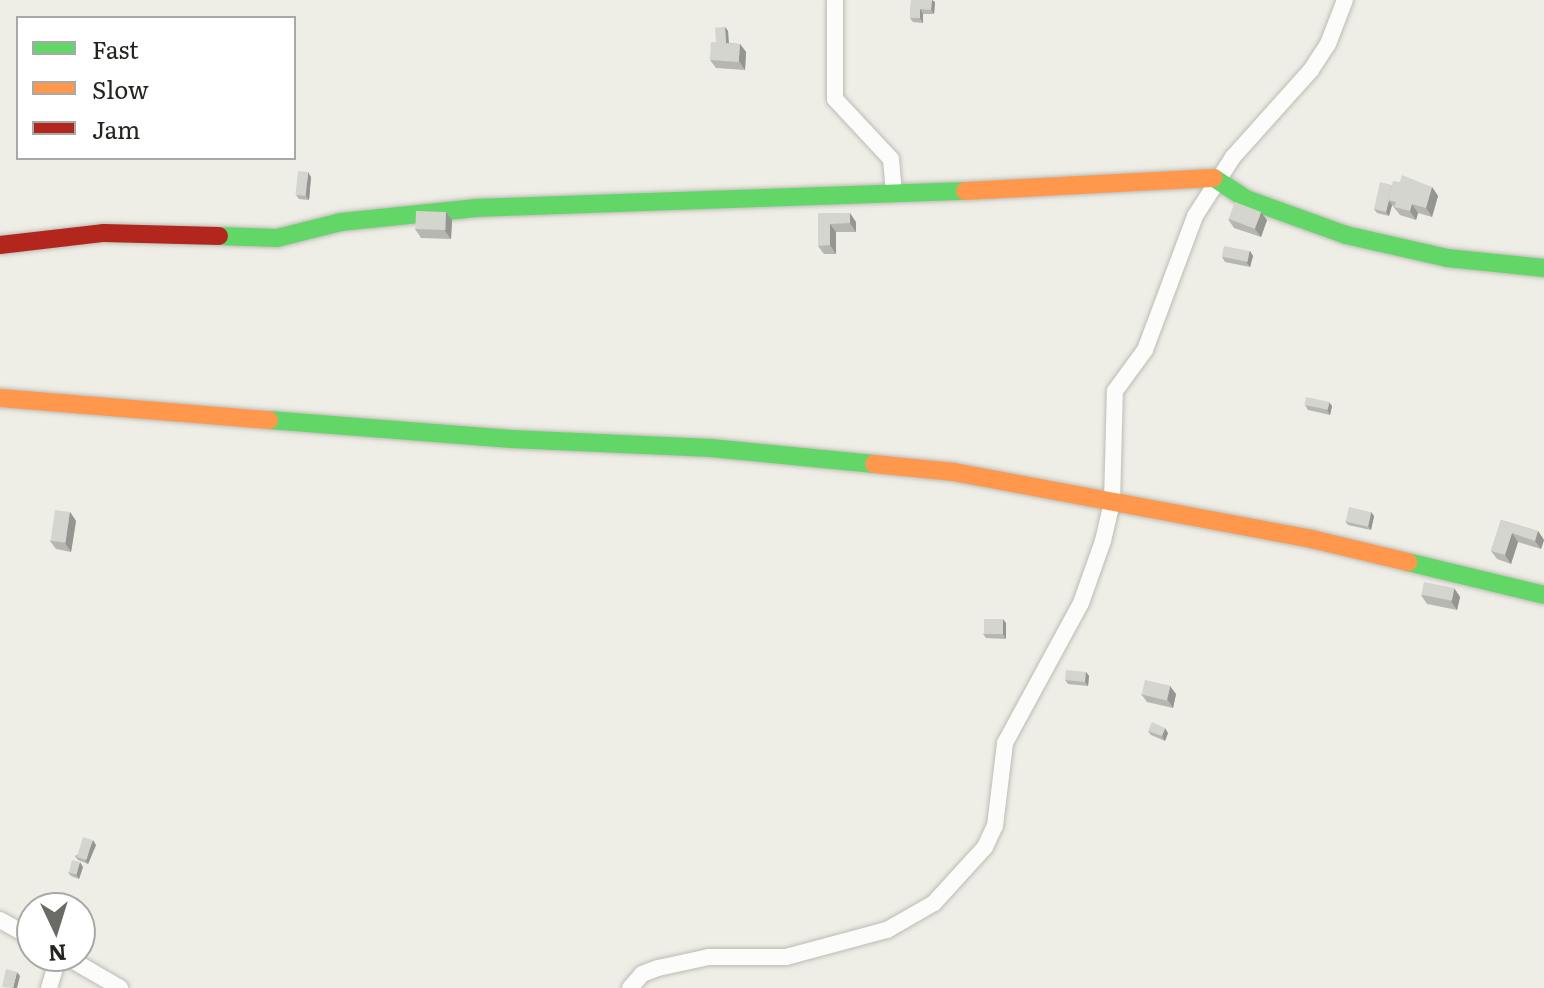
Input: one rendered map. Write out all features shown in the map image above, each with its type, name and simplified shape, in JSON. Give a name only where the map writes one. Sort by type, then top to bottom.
[{"type":"street","points":[[835,0],[835,99],[891,159],[894,194]]},
{"type":"street","points":[[630,988],[642,974],[658,968],[709,957],[786,957],[887,930],[934,903],[985,847],[995,826],[1005,743],[1081,603],[1112,502],[1115,391],[1145,350],[1185,239],[1218,178],[1311,70],[1328,44],[1345,0]]},
{"type":"street","points":[[0,245],[104,233],[277,238],[320,225],[476,208],[690,198],[894,194],[1218,178],[1246,199],[1346,235],[1447,258],[1544,268]]},
{"type":"street","points":[[0,398],[513,439],[711,448],[954,472],[1312,539],[1544,595]]},
{"type":"street","points":[[91,972],[120,988]]},
{"type":"building","points":[[911,0],[932,0],[931,10],[920,9],[920,18],[910,18]]},
{"type":"building","points":[[725,27],[726,43],[716,44],[715,28]]},
{"type":"building","points":[[711,42],[740,44],[739,62],[710,60]]},
{"type":"building","points":[[298,171],[308,172],[305,196],[295,195]]},
{"type":"building","points":[[1402,175],[1432,187],[1426,208],[1412,204],[1410,211],[1394,207],[1396,202],[1388,200],[1393,181],[1400,182]]},
{"type":"building","points":[[1380,182],[1392,185],[1386,212],[1374,209]]},
{"type":"building","points":[[1235,202],[1261,212],[1255,229],[1229,219]]},
{"type":"building","points":[[416,211],[446,212],[445,230],[415,229]]},
{"type":"building","points":[[818,213],[850,213],[850,223],[830,224],[830,245],[818,246]]},
{"type":"building","points":[[1224,246],[1250,251],[1247,262],[1222,257]]},
{"type":"building","points":[[1306,397],[1329,402],[1328,410],[1304,405]]},
{"type":"building","points":[[1349,507],[1371,512],[1368,527],[1346,522]]},
{"type":"building","points":[[55,510],[70,512],[66,543],[51,541]]},
{"type":"building","points":[[1501,520],[1538,531],[1535,541],[1512,533],[1505,555],[1491,551]]},
{"type":"building","points":[[1424,582],[1454,588],[1452,601],[1422,595]]},
{"type":"building","points":[[984,619],[1003,619],[1003,634],[984,634]]},
{"type":"building","points":[[1066,670],[1086,672],[1085,682],[1065,680]]},
{"type":"building","points":[[1145,680],[1170,686],[1167,700],[1142,695]]},
{"type":"building","points":[[1152,722],[1165,728],[1162,736],[1148,731]]},
{"type":"building","points":[[83,837],[93,840],[86,860],[77,857]]},
{"type":"building","points":[[72,860],[80,862],[77,875],[69,873]]},
{"type":"building","points":[[6,969],[17,972],[13,988],[2,987]]},
{"type":"traffic: fast","points":[[1214,178],[1246,199],[1346,235],[1447,258],[1544,268]]},
{"type":"traffic: fast","points":[[219,236],[277,238],[341,222],[476,208],[965,191]]},
{"type":"traffic: fast","points":[[269,420],[511,439],[711,448],[874,464]]},
{"type":"traffic: fast","points":[[1408,562],[1544,595]]},
{"type":"traffic: slow","points":[[965,191],[1214,178]]},
{"type":"traffic: slow","points":[[0,398],[269,420]]},
{"type":"traffic: slow","points":[[874,464],[954,472],[1312,539],[1408,562]]},
{"type":"traffic: jam","points":[[0,245],[104,233],[219,236]]}]
